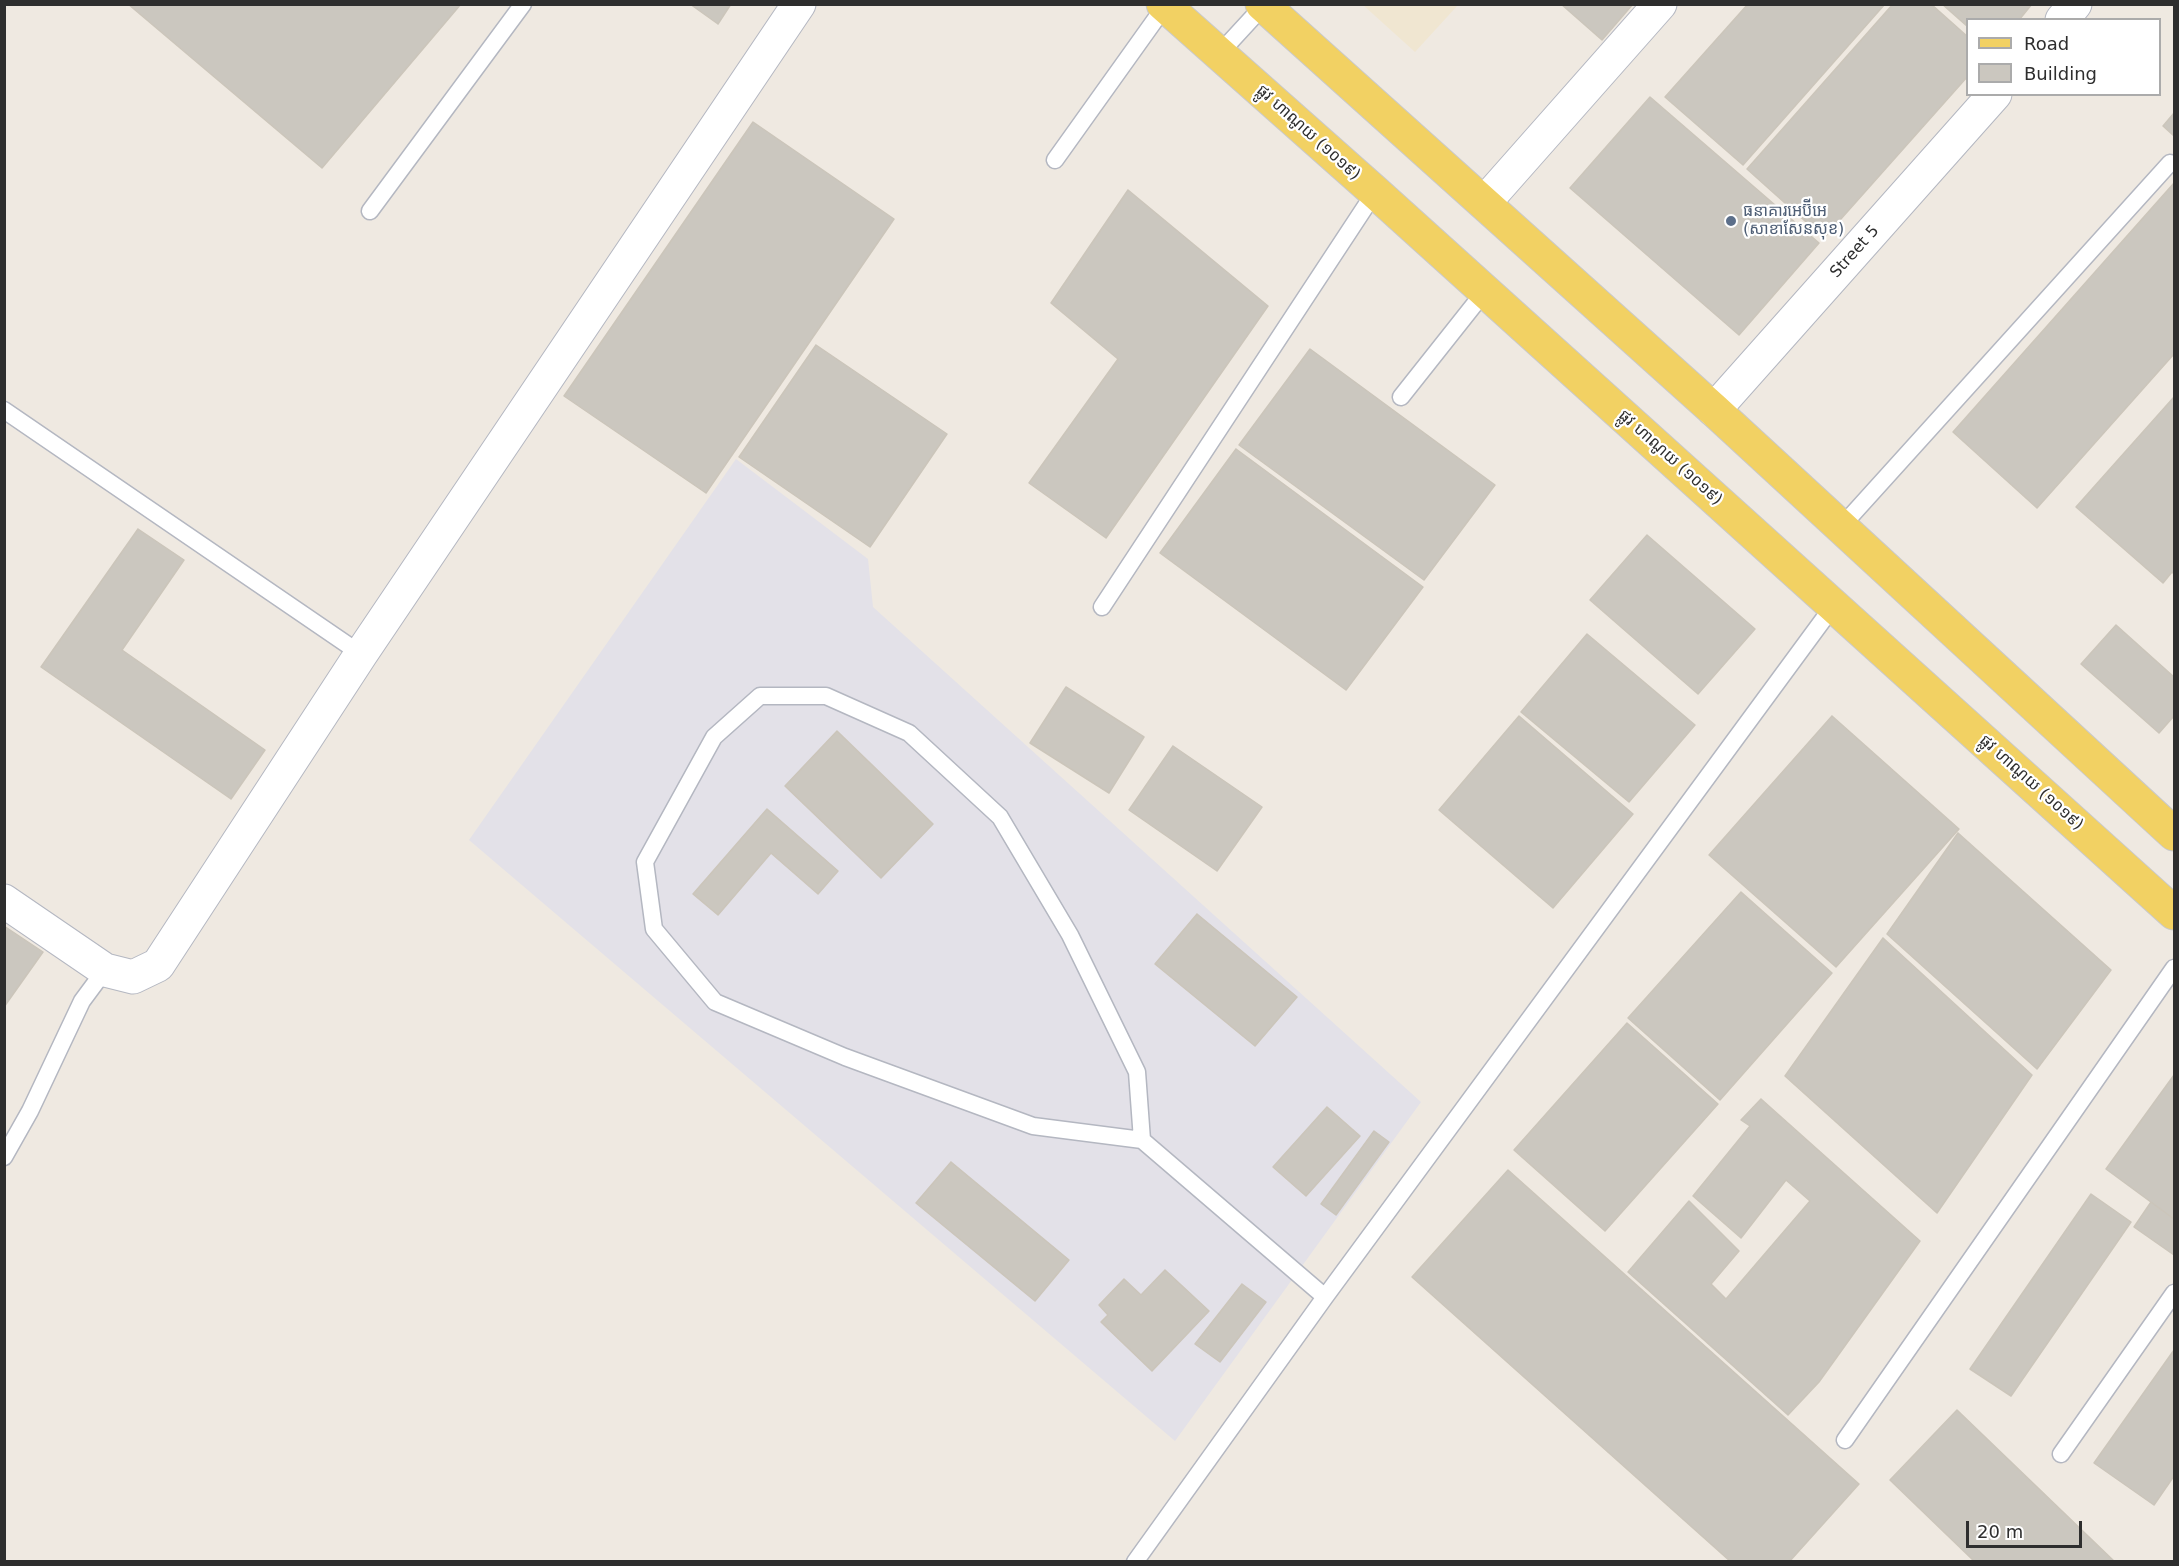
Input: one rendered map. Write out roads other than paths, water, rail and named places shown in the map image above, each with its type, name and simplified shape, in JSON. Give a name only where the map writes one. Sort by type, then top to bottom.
[{"type":"main road","name":"ផ្លូវ ហាណូយ (១០១៩)","points":[[1164,5],[1375,192],[2175,913]]},
{"type":"main road","points":[[1264,5],[1714,410],[2175,834]]},
{"type":"street","points":[[4,901],[105,970],[133,977],[158,964],[361,654],[799,4]]},
{"type":"street","points":[[1485,202],[1660,4]]},
{"type":"street","points":[[2064,18],[2075,4]]},
{"type":"street","name":"Street 5","points":[[1714,410],[1993,96]]},
{"type":"lane","points":[[370,211],[523,4]]},
{"type":"lane","points":[[1055,160],[1164,5]]},
{"type":"lane","points":[[1219,54],[1264,5]]},
{"type":"lane","points":[[1841,527],[2170,162]]},
{"type":"lane","points":[[1102,607],[1375,192]]},
{"type":"lane","points":[[1401,397],[1485,291]]},
{"type":"lane","points":[[4,410],[361,654]]},
{"type":"lane","points":[[1135,1562],[1325,1297],[1834,605]]},
{"type":"lane","points":[[1142,1140],[1137,1072],[1070,935],[1000,817],[909,733],[826,696],[759,696],[714,737],[645,861],[654,928],[715,1002],[845,1058],[1034,1126],[1142,1140],[1325,1297]]},
{"type":"lane","points":[[1845,1440],[2175,968]]},
{"type":"lane","points":[[4,1157],[30,1112],[82,1001],[105,970]]},
{"type":"lane","points":[[2061,1454],[2175,1293]]},
{"type":"place","name":"ធនាគារអេប៊ីអេ (សាខាសែនសុខ)","points":[[1731,221]]}]
